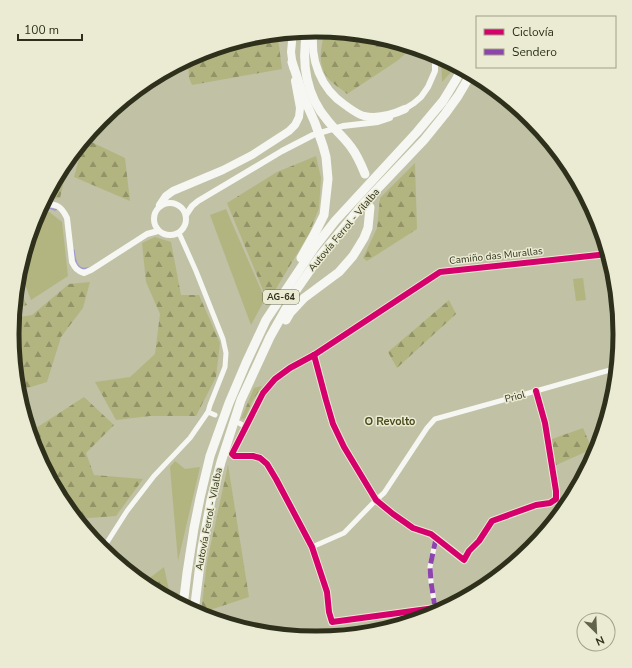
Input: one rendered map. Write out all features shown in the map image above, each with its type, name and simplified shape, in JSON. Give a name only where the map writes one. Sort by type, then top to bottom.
[{"type":"highway","points":[[313,37],[313,52],[317,68],[320,76],[336,99],[353,111],[368,116],[388,116],[406,109]]},
{"type":"highway","points":[[306,38],[304,52],[306,77],[309,88],[316,103],[327,120],[355,152],[365,174]]},
{"type":"highway","points":[[160,205],[166,196],[173,191],[229,167],[258,151],[289,131],[295,125],[299,117],[300,108],[292,62],[292,39]]},
{"type":"highway","points":[[282,297],[324,214],[328,179],[326,157],[323,146],[304,98],[292,62]]},
{"type":"highway","name":"Autovía Ferrol - Vilalba","points":[[184,599],[200,498],[220,419],[266,320],[314,248],[335,221],[417,132],[443,101],[459,74]]},
{"type":"highway","name":"Autovía Ferrol - Vilalba","points":[[195,605],[202,548],[211,500],[221,462],[235,424],[241,400],[265,346],[297,289],[320,256],[367,205],[398,166],[424,140],[446,114],[468,79]]},
{"type":"highway","points":[[265,346],[277,333],[290,313],[304,298],[339,272],[353,256],[368,228],[367,205]]},
{"type":"street","points":[[186,215],[192,206],[198,201],[282,151],[313,135],[343,126],[378,122],[392,118],[422,97],[435,70],[435,62]]},
{"type":"street","points":[[147,234],[151,228],[155,210],[160,205],[170,202],[184,205],[198,201]]},
{"type":"street","points":[[50,204],[59,207],[67,218],[72,262],[74,267],[79,272],[84,273],[91,270],[147,234],[158,231]]},
{"type":"street","points":[[153,221],[158,231],[163,234],[174,235],[179,233],[185,225],[186,220],[184,210],[180,205]]},
{"type":"street","points":[[106,544],[154,476],[190,438],[208,412],[225,366],[226,353],[222,340],[196,271],[179,233]]},
{"type":"street","name":"Camiño das Murallas","points":[[312,547],[267,464],[260,458],[253,456],[234,456],[232,454],[263,393],[275,379],[440,272],[602,255]]},
{"type":"street","points":[[314,355],[333,424],[344,447],[376,500],[413,528],[432,534],[464,560],[492,521],[536,505],[550,503],[556,499],[545,423],[536,391]]},
{"type":"street","name":"Priol","points":[[376,500],[384,493],[427,428],[435,419],[610,370]]},
{"type":"street","points":[[208,412],[220,419]]},
{"type":"street","points":[[235,424],[246,427]]},
{"type":"street","points":[[376,500],[344,533],[312,547],[327,592],[329,612],[332,622],[420,612]]},
{"type":"street","points":[[434,606],[430,567],[436,538]]},
{"type":"green space","points":[[324,37],[374,43],[407,52],[397,61],[347,94],[327,77],[322,66],[321,49]]},
{"type":"green space","points":[[278,40],[282,69],[192,85],[189,78],[188,66],[202,60],[239,47]]},
{"type":"green space","points":[[441,65],[452,71],[442,82]]},
{"type":"green space","points":[[90,141],[125,158],[130,201],[74,177],[81,152]]},
{"type":"green space","points":[[316,156],[321,178],[319,208],[309,234],[268,302],[227,203],[277,172]]},
{"type":"green space","points":[[415,163],[417,229],[367,261],[363,258],[377,228],[380,198]]},
{"type":"green space","points":[[65,175],[60,198],[52,199]]},
{"type":"green space","points":[[226,209],[265,299],[251,325],[210,215]]},
{"type":"green space","points":[[48,211],[62,222],[68,276],[31,300],[24,282],[25,276],[29,257],[46,212]]},
{"type":"green space","points":[[155,237],[171,242],[181,295],[199,295],[220,343],[216,377],[196,416],[150,416],[116,420],[95,382],[130,377],[155,354],[160,314],[146,282],[142,243]]},
{"type":"green space","points":[[583,278],[586,300],[576,301],[573,279]]},
{"type":"green space","points":[[90,282],[83,308],[61,337],[47,382],[25,389],[20,353],[20,317],[32,315],[69,284]]},
{"type":"green space","points":[[22,295],[27,305],[21,307]]},
{"type":"green space","points":[[449,300],[456,314],[397,368],[388,352]]},
{"type":"green space","points":[[262,386],[252,402],[245,418],[241,419],[254,388]]},
{"type":"green space","points":[[84,397],[114,425],[86,453],[94,475],[143,479],[116,516],[83,518],[59,482],[42,448],[35,429]]},
{"type":"green space","points":[[583,428],[591,446],[589,450],[554,466],[552,439]]},
{"type":"green space","points":[[175,461],[185,469],[200,467],[178,561],[170,467]]},
{"type":"green space","points":[[228,465],[249,597],[209,610],[202,608],[207,562]]},
{"type":"green space","points":[[164,567],[169,590],[178,593],[178,596],[167,591],[148,579]]},
{"type":"waterway","points":[[48,208],[57,209]]},
{"type":"waterway","points":[[74,250],[77,264],[81,268],[88,268]]},
{"type":"marked path","points":[[435,606],[430,567],[436,538]]},
{"type":"cycle path","points":[[427,609],[332,622],[329,612],[327,592],[312,547],[276,479],[267,464],[260,458],[253,456],[234,456],[232,454],[263,393],[275,379],[440,272],[602,255]]},
{"type":"cycle path","points":[[314,355],[333,424],[344,447],[376,500],[413,528],[431,534],[464,560],[492,521],[536,505],[550,503],[556,499],[545,423],[536,391]]},
{"type":"district","name":"O Revolto","points":[[390,421]]}]
